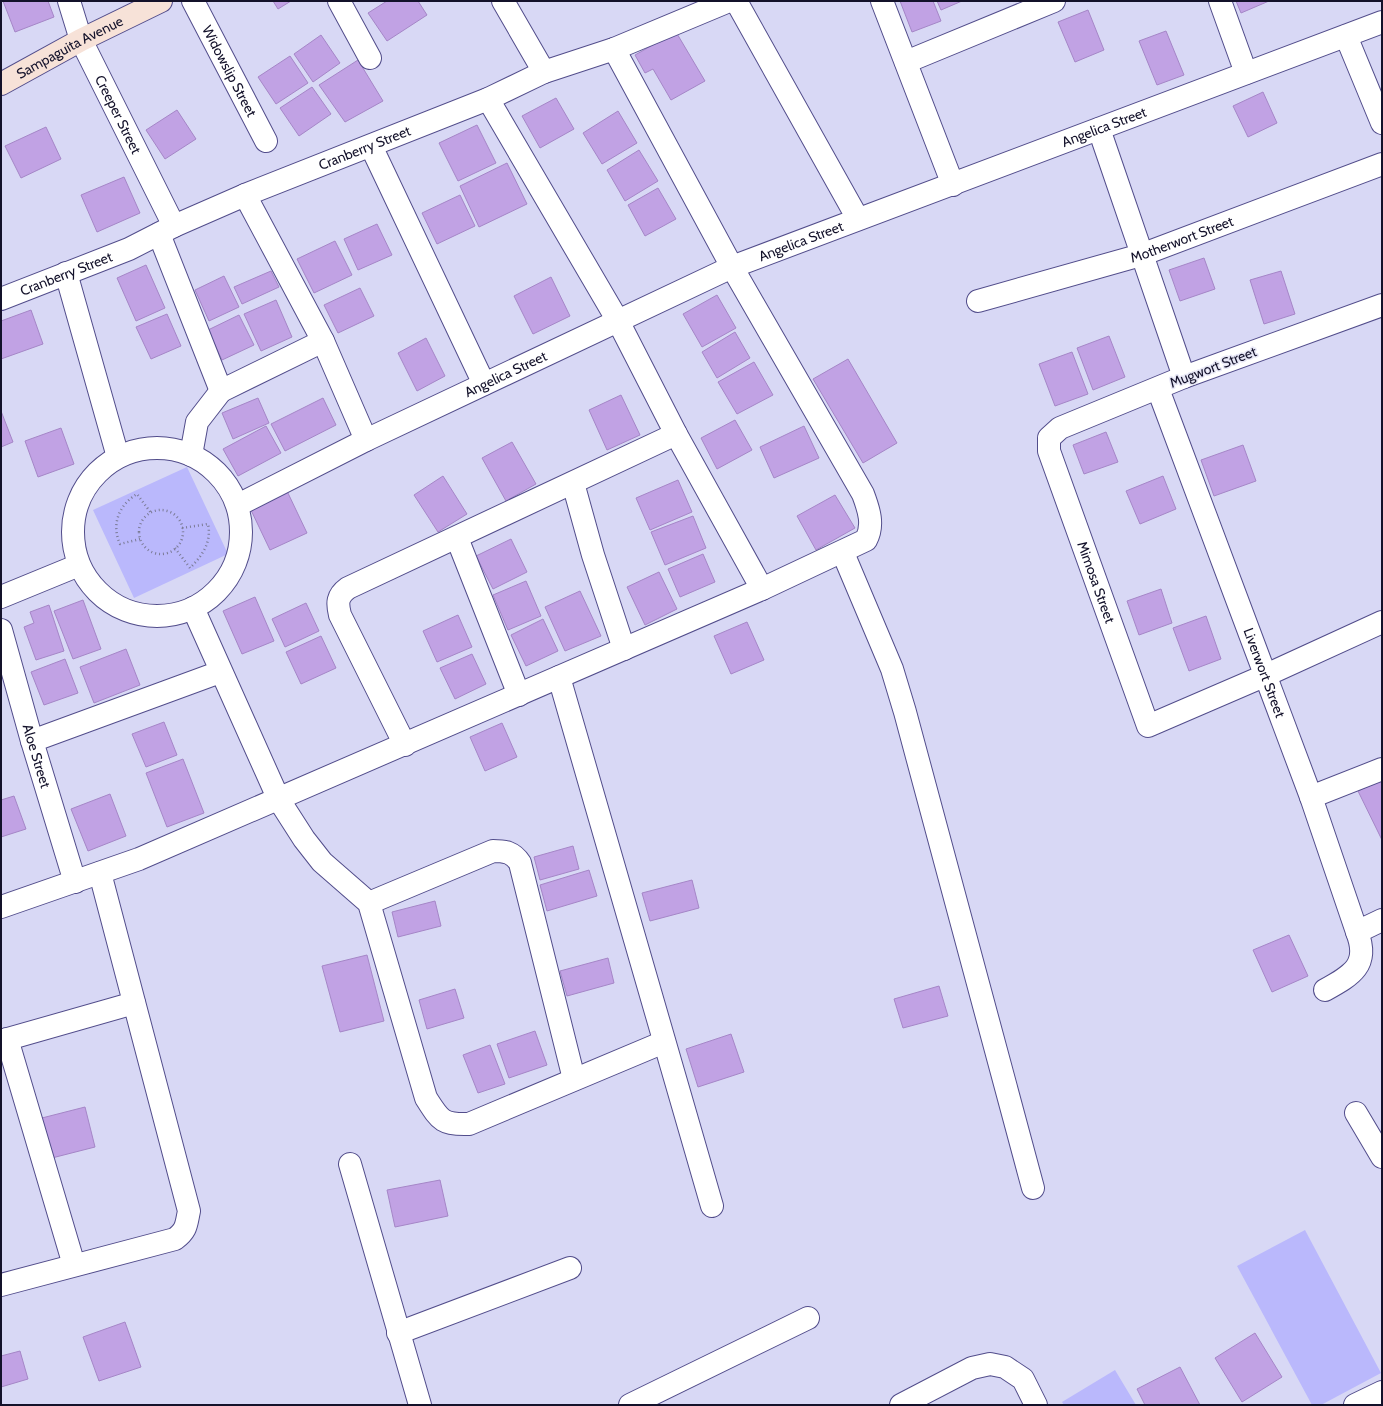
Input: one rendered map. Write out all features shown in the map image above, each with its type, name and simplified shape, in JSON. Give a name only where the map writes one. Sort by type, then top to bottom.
[{"type":"main road","name":"Sampaguita Avenue","points":[[1,84],[81,40],[161,1]]},
{"type":"street","name":"Creeper Street","points":[[68,1],[81,40],[166,230],[221,391]]},
{"type":"street","name":"Widowslip Street","points":[[193,1],[266,141]]},
{"type":"street","points":[[338,1],[370,58]]},
{"type":"street","points":[[503,1],[544,72]]},
{"type":"street","name":"Cranberry Street","points":[[1,299],[129,249],[166,230],[245,195],[488,99],[544,72],[614,49],[729,1]]},
{"type":"street","points":[[736,1],[858,218]]},
{"type":"street","points":[[882,1],[953,185]]},
{"type":"street","points":[[906,62],[1054,1]]},
{"type":"street","points":[[1220,1],[1246,73]]},
{"type":"street","name":"Angelica Street","points":[[238,505],[366,440],[732,267],[858,218],[953,185],[1382,22]]},
{"type":"street","points":[[1346,36],[1382,123]]},
{"type":"street","points":[[1,907],[139,859],[279,800],[762,589],[843,553],[866,540],[869,534],[869,511],[863,494],[732,267],[614,49]]},
{"type":"street","points":[[488,99],[618,321],[676,434],[762,589]]},
{"type":"street","points":[[1099,129],[1184,377]]},
{"type":"street","points":[[371,146],[484,384]]},
{"type":"street","name":"Motherwort Street","points":[[978,302],[1141,255],[1382,164]]},
{"type":"street","points":[[245,195],[323,341],[366,440]]},
{"type":"street","points":[[66,273],[118,458]]},
{"type":"street","name":"Mugwort Street","points":[[1049,438],[1060,428],[1158,389],[1184,377],[1382,305]]},
{"type":"street","points":[[191,455],[197,422],[221,391],[323,341]]},
{"type":"street","name":"Liverwort Street","points":[[1158,389],[1264,676],[1311,797],[1361,943],[1360,959],[1356,969],[1347,978],[1325,990]]},
{"type":"street","points":[[405,745],[340,615],[337,604],[341,593],[348,588],[676,434]]},
{"type":"street","name":"Mimosa Street","points":[[1049,438],[1049,451],[1148,726],[1264,676]]},
{"type":"street","points":[[161,449],[191,455],[212,468],[229,488],[238,505],[242,536],[237,560],[225,582],[207,600],[193,608],[160,616],[135,613],[111,603],[93,586],[80,565],[73,541],[74,516],[82,493],[97,472],[118,458],[141,450],[161,449]]},
{"type":"street","points":[[573,483],[593,555],[624,649]]},
{"type":"street","points":[[457,538],[519,695]]},
{"type":"street","points":[[843,553],[892,669],[905,712],[1033,1188]]},
{"type":"street","points":[[1,597],[80,565]]},
{"type":"street","points":[[193,608],[220,672],[279,800],[304,839],[322,862],[369,903],[426,1098],[439,1118],[452,1125],[469,1124],[664,1042]]},
{"type":"street","points":[[1264,676],[1382,622]]},
{"type":"street","name":"Aloe Street","points":[[1,630],[32,741],[75,882]]},
{"type":"street","points":[[32,741],[220,672]]},
{"type":"street","points":[[559,677],[712,1206]]},
{"type":"street","points":[[1311,797],[1382,769]]},
{"type":"street","points":[[369,903],[493,851],[510,852],[516,857],[520,863],[574,1079]]},
{"type":"street","points":[[1,1285],[175,1239],[184,1232],[187,1222],[189,1211],[100,873]]},
{"type":"street","points":[[1357,932],[1382,920]]},
{"type":"street","points":[[74,1265],[4,1040],[134,1003]]},
{"type":"street","points":[[1356,1113],[1382,1157]]},
{"type":"street","points":[[350,1164],[420,1405]]},
{"type":"street","points":[[398,1333],[570,1268]]},
{"type":"street","points":[[630,1405],[808,1318]]},
{"type":"street","points":[[900,1405],[972,1368],[990,1364],[1005,1368],[1023,1379],[1036,1405]]},
{"type":"street","points":[[1355,1405],[1382,1392]]},
{"type":"path","points":[[140,539],[120,544],[117,536],[116,525],[118,514],[130,498],[137,494],[150,513]]},
{"type":"path","points":[[164,510],[170,512],[180,521],[182,528],[181,541],[171,552],[156,554],[144,546],[140,539],[140,524],[150,513],[164,510]]},
{"type":"path","points":[[175,548],[190,568],[203,554],[206,546],[209,537],[208,524],[182,528]]},
{"type":"shaded area","points":[[187,467],[228,554],[134,598],[93,510]]},
{"type":"shaded area","points":[[1305,1230],[1381,1373],[1321,1405],[1312,1405],[1237,1266]]},
{"type":"shaded area","points":[[1115,1370],[1136,1405],[1064,1405],[1062,1402]]},
{"type":"building","points":[[3,1],[48,1],[54,17],[15,32]]},
{"type":"building","points":[[273,1],[291,1],[278,9]]},
{"type":"building","points":[[387,1],[418,1],[427,15],[387,41],[368,13]]},
{"type":"building","points":[[900,1],[933,1],[941,21],[912,32]]},
{"type":"building","points":[[937,1],[962,1],[941,10]]},
{"type":"building","points":[[1236,1],[1269,1],[1241,13]]},
{"type":"building","points":[[1088,10],[1104,50],[1075,62],[1058,22]]},
{"type":"building","points":[[1166,31],[1184,75],[1157,85],[1139,41]]},
{"type":"building","points":[[676,32],[705,81],[671,100],[653,69],[645,73],[635,55]]},
{"type":"building","points":[[321,35],[340,63],[313,82],[294,54]]},
{"type":"building","points":[[290,56],[308,83],[276,104],[258,77]]},
{"type":"building","points":[[358,60],[383,101],[345,122],[319,85]]},
{"type":"building","points":[[312,87],[331,114],[299,136],[280,108]]},
{"type":"building","points":[[1263,92],[1277,123],[1248,137],[1233,106]]},
{"type":"building","points":[[556,98],[574,129],[540,148],[522,116]]},
{"type":"building","points":[[177,110],[196,139],[165,159],[146,130]]},
{"type":"building","points":[[618,111],[637,143],[602,164],[583,133]]},
{"type":"building","points":[[477,125],[496,163],[458,181],[439,143]]},
{"type":"building","points":[[46,127],[61,159],[21,178],[5,146]]},
{"type":"building","points":[[639,150],[658,181],[625,201],[607,170]]},
{"type":"building","points":[[507,163],[527,204],[479,227],[460,186]]},
{"type":"building","points":[[124,177],[140,213],[97,232],[81,195]]},
{"type":"building","points":[[658,188],[676,219],[645,236],[628,205]]},
{"type":"building","points":[[460,195],[475,226],[437,244],[422,213]]},
{"type":"building","points":[[377,224],[392,255],[358,270],[344,239]]},
{"type":"building","points":[[335,241],[352,275],[314,293],[297,259]]},
{"type":"building","points":[[1204,258],[1215,289],[1180,301],[1169,270]]},
{"type":"building","points":[[146,265],[165,308],[136,321],[117,278]]},
{"type":"building","points":[[271,271],[279,287],[242,304],[234,287]]},
{"type":"building","points":[[1281,271],[1295,314],[1264,324],[1250,280]]},
{"type":"building","points":[[224,276],[239,307],[209,321],[195,290]]},
{"type":"building","points":[[551,277],[570,316],[533,334],[514,296]]},
{"type":"building","points":[[360,288],[374,316],[338,333],[324,305]]},
{"type":"building","points":[[717,295],[736,328],[702,347],[683,314]]},
{"type":"building","points":[[276,300],[292,337],[261,351],[244,314]]},
{"type":"building","points":[[31,310],[43,344],[1,359],[1,321]]},
{"type":"building","points":[[167,314],[181,346],[151,359],[136,327]]},
{"type":"building","points":[[239,315],[254,345],[222,360],[208,330]]},
{"type":"building","points":[[735,332],[750,358],[717,378],[702,352]]},
{"type":"building","points":[[1109,336],[1125,377],[1093,390],[1077,348]]},
{"type":"building","points":[[426,338],[445,376],[417,391],[398,353]]},
{"type":"building","points":[[1072,352],[1088,394],[1055,406],[1039,364]]},
{"type":"building","points":[[848,359],[897,443],[863,463],[813,379]]},
{"type":"building","points":[[754,362],[773,395],[737,414],[718,382]]},
{"type":"building","points":[[621,395],[640,435],[607,450],[589,410]]},
{"type":"building","points":[[258,398],[269,423],[233,439],[222,413]]},
{"type":"building","points":[[323,398],[336,425],[285,451],[271,424]]},
{"type":"building","points":[[1,411],[13,442],[1,447]]},
{"type":"building","points":[[735,420],[752,450],[717,469],[701,438]]},
{"type":"building","points":[[266,426],[281,453],[238,476],[223,449]]},
{"type":"building","points":[[804,426],[819,458],[774,478],[760,447]]},
{"type":"building","points":[[61,428],[74,464],[38,477],[25,441]]},
{"type":"building","points":[[1106,432],[1118,462],[1084,474],[1073,445]]},
{"type":"building","points":[[512,442],[536,484],[506,501],[482,458]]},
{"type":"building","points":[[1243,445],[1256,481],[1214,496],[1201,460]]},
{"type":"building","points":[[443,476],[467,514],[438,532],[414,495]]},
{"type":"building","points":[[1163,476],[1176,509],[1140,524],[1126,491]]},
{"type":"building","points":[[678,480],[692,512],[650,530],[636,498]]},
{"type":"building","points":[[287,491],[307,533],[270,550],[250,508]]},
{"type":"building","points":[[835,495],[855,528],[816,550],[797,516]]},
{"type":"building","points":[[693,516],[706,548],[665,565],[651,532]]},
{"type":"building","points":[[511,539],[527,572],[493,589],[476,556]]},
{"type":"building","points":[[703,554],[715,582],[680,597],[668,569]]},
{"type":"building","points":[[659,572],[677,609],[645,625],[627,587]]},
{"type":"building","points":[[526,581],[541,616],[508,630],[493,595]]},
{"type":"building","points":[[1161,589],[1172,623],[1139,635],[1127,601]]},
{"type":"building","points":[[580,591],[601,636],[565,651],[545,607]]},
{"type":"building","points":[[255,597],[274,641],[242,654],[223,611]]},
{"type":"building","points":[[83,600],[101,649],[73,659],[54,611]]},
{"type":"building","points":[[306,603],[319,631],[285,647],[272,619]]},
{"type":"building","points":[[49,605],[64,651],[36,660],[24,627],[34,623],[30,612]]},
{"type":"building","points":[[458,615],[472,647],[437,662],[423,631]]},
{"type":"building","points":[[1206,616],[1221,659],[1189,671],[1173,628]]},
{"type":"building","points":[[543,619],[558,651],[526,666],[511,635]]},
{"type":"building","points":[[747,622],[764,660],[731,674],[714,636]]},
{"type":"building","points":[[321,636],[336,668],[301,684],[286,652]]},
{"type":"building","points":[[126,649],[140,685],[94,703],[80,667]]},
{"type":"building","points":[[472,654],[486,684],[455,699],[440,668]]},
{"type":"building","points":[[65,659],[78,693],[44,705],[31,672]]},
{"type":"building","points":[[164,722],[177,755],[146,767],[132,734]]},
{"type":"building","points":[[502,723],[517,757],[485,771],[470,737]]},
{"type":"building","points":[[183,759],[204,813],[167,827],[146,773]]},
{"type":"building","points":[[1382,780],[1382,840],[1358,791]]},
{"type":"building","points":[[110,794],[126,836],[88,851],[71,809]]},
{"type":"building","points":[[14,796],[26,829],[1,837],[1,800]]},
{"type":"building","points":[[573,846],[579,869],[540,880],[534,857]]},
{"type":"building","points":[[589,870],[597,896],[547,911],[540,885]]},
{"type":"building","points":[[692,880],[699,908],[650,921],[642,893]]},
{"type":"building","points":[[435,901],[441,926],[398,937],[392,912]]},
{"type":"building","points":[[1289,935],[1308,976],[1272,992],[1253,950]]},
{"type":"building","points":[[367,955],[384,1021],[340,1032],[322,966]]},
{"type":"building","points":[[608,958],[614,983],[567,996],[560,971]]},
{"type":"building","points":[[939,986],[948,1016],[903,1028],[894,999]]},
{"type":"building","points":[[455,989],[464,1018],[427,1029],[419,1000]]},
{"type":"building","points":[[535,1031],[547,1065],[509,1078],[497,1044]]},
{"type":"building","points":[[731,1034],[744,1072],[698,1087],[686,1049]]},
{"type":"building","points":[[490,1045],[505,1084],[478,1093],[463,1055]]},
{"type":"building","points":[[85,1107],[95,1147],[48,1159],[38,1119]]},
{"type":"building","points":[[440,1180],[448,1216],[395,1227],[387,1190]]},
{"type":"building","points":[[125,1322],[141,1367],[99,1381],[83,1337]]},
{"type":"building","points":[[1255,1333],[1282,1377],[1242,1402],[1215,1358]]},
{"type":"building","points":[[20,1351],[28,1379],[1,1387],[1,1356]]},
{"type":"building","points":[[1180,1367],[1200,1405],[1145,1405],[1137,1389]]}]
